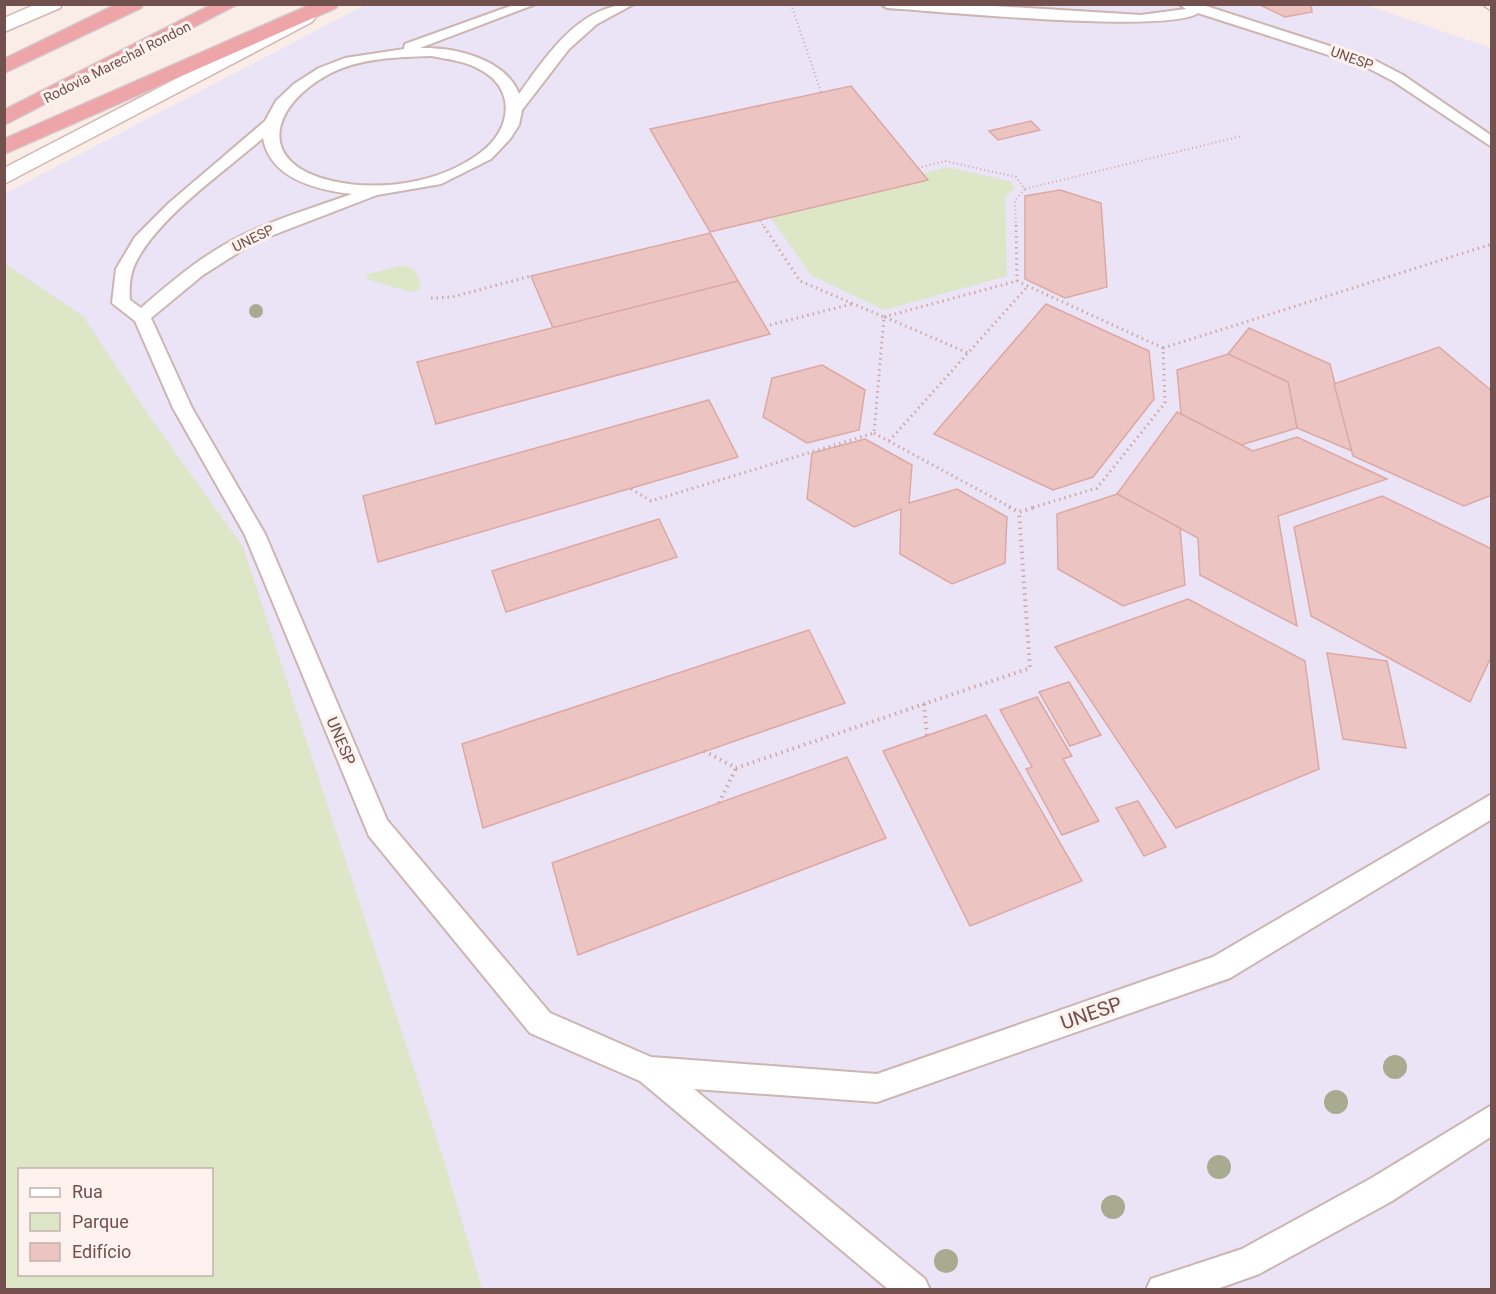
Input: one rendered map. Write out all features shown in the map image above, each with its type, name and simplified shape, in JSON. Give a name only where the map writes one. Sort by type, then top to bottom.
[{"type":"highway","points":[[4,67],[134,4]]},
{"type":"highway","name":"Rodovia Marechal Rondon","points":[[4,119],[228,4]]},
{"type":"highway","points":[[4,147],[330,4]]},
{"type":"main road","points":[[4,26],[53,4]]},
{"type":"main road","points":[[4,177],[330,4]]},
{"type":"lane","name":"UNESP","points":[[530,4],[394,53],[327,70],[299,86],[279,105],[269,125],[160,220],[129,259],[119,290],[121,303],[142,317],[183,408],[255,534],[378,828],[540,1023],[650,1071],[914,1290]]},
{"type":"lane","name":"UNESP","points":[[269,125],[270,146],[283,165],[308,179],[342,188],[380,190],[417,185],[450,175],[487,155],[509,132],[517,107],[566,41],[592,20],[628,4]]},
{"type":"lane","name":"UNESP","points":[[887,4],[1141,19],[1186,15],[1194,6],[1371,64],[1398,78],[1491,143]]},
{"type":"lane","name":"UNESP","points":[[394,53],[431,52],[465,58],[492,70],[510,87],[517,107]]},
{"type":"lane","name":"UNESP","points":[[142,317],[183,280],[233,247],[271,228],[380,190]]},
{"type":"lane","name":"UNESP","points":[[650,1071],[877,1088],[1220,968],[1491,805]]},
{"type":"lane","points":[[1162,1290],[1248,1263],[1381,1190],[1491,1119]]},
{"type":"path","points":[[791,4],[821,92]]},
{"type":"path","points":[[1017,281],[1015,200],[1025,189],[1242,136]]},
{"type":"path","points":[[918,168],[945,161],[1016,177],[1025,189]]},
{"type":"path","points":[[760,220],[800,281],[968,353]]},
{"type":"path","points":[[884,317],[1017,281],[1163,348],[1491,244]]},
{"type":"path","points":[[431,298],[452,297],[531,276]]},
{"type":"path","points":[[889,441],[1028,286]]},
{"type":"path","points":[[770,325],[853,303]]},
{"type":"path","points":[[874,433],[884,317]]},
{"type":"path","points":[[631,489],[651,501],[874,433],[1019,512],[1098,488],[1165,404],[1163,348]]},
{"type":"path","points":[[719,803],[736,768],[1030,668],[1019,512]]},
{"type":"path","points":[[924,704],[927,736]]},
{"type":"path","points":[[705,751],[736,768]]},
{"type":"shaded area","points":[[1363,4],[1491,48],[1491,1289],[281,1289],[213,1172],[213,1168],[210,1168],[5,905],[4,194],[365,5]]},
{"type":"green space","points":[[947,167],[1009,181],[1015,188],[1005,198],[1007,276],[884,310],[811,275],[771,218],[927,180],[922,174]]},
{"type":"green space","points":[[4,263],[83,316],[147,413],[243,547],[445,1164],[482,1289],[5,1289]]},
{"type":"green space","points":[[400,266],[409,267],[415,271],[421,286],[419,290],[411,292],[366,279],[368,274]]},
{"type":"building","points":[[1258,4],[1311,4],[1312,12],[1285,17]]},
{"type":"building","points":[[851,86],[928,180],[710,232],[650,129]]},
{"type":"building","points":[[1031,121],[1040,130],[998,140],[989,131]]},
{"type":"building","points":[[1060,190],[1101,203],[1107,287],[1065,298],[1025,279],[1025,196]]},
{"type":"building","points":[[710,233],[738,281],[553,328],[531,276]]},
{"type":"building","points":[[738,281],[770,334],[436,424],[417,362]]},
{"type":"building","points":[[1046,304],[1149,351],[1154,399],[1093,477],[1053,490],[934,434]]},
{"type":"building","points":[[1249,328],[1330,364],[1352,451],[1297,428],[1288,382],[1228,354]]},
{"type":"building","points":[[1439,347],[1492,391],[1492,495],[1464,506],[1353,456],[1334,384]]},
{"type":"building","points":[[1228,354],[1288,382],[1297,428],[1241,445],[1181,414],[1177,370]]},
{"type":"building","points":[[822,365],[865,390],[859,430],[807,443],[763,417],[772,378]]},
{"type":"building","points":[[709,400],[738,457],[378,562],[363,496]]},
{"type":"building","points":[[1177,412],[1253,451],[1297,437],[1387,479],[1278,516],[1297,626],[1200,575],[1198,538],[1117,494]]},
{"type":"building","points":[[865,439],[912,465],[909,503],[957,489],[1007,517],[1005,563],[952,584],[900,554],[901,509],[854,527],[807,499],[812,453]]},
{"type":"building","points":[[1117,494],[1180,528],[1185,585],[1123,606],[1058,569],[1057,514]]},
{"type":"building","points":[[1382,496],[1492,549],[1492,655],[1470,702],[1311,616],[1294,527]]},
{"type":"building","points":[[659,519],[677,557],[506,612],[492,571]]},
{"type":"building","points":[[1188,599],[1305,661],[1319,769],[1176,828],[1055,647]]},
{"type":"building","points":[[809,630],[845,703],[483,828],[462,744]]},
{"type":"building","points":[[1327,653],[1387,661],[1406,748],[1343,739]]},
{"type":"building","points":[[1069,682],[1101,735],[1070,746],[1039,692]]},
{"type":"building","points":[[1037,697],[1072,756],[1063,759],[1099,821],[1062,835],[1026,769],[1032,767],[1000,710]]},
{"type":"building","points":[[986,715],[1082,881],[970,926],[883,751]]},
{"type":"building","points":[[847,757],[886,838],[578,955],[552,863]]},
{"type":"building","points":[[1138,801],[1166,847],[1144,856],[1116,808]]}]
